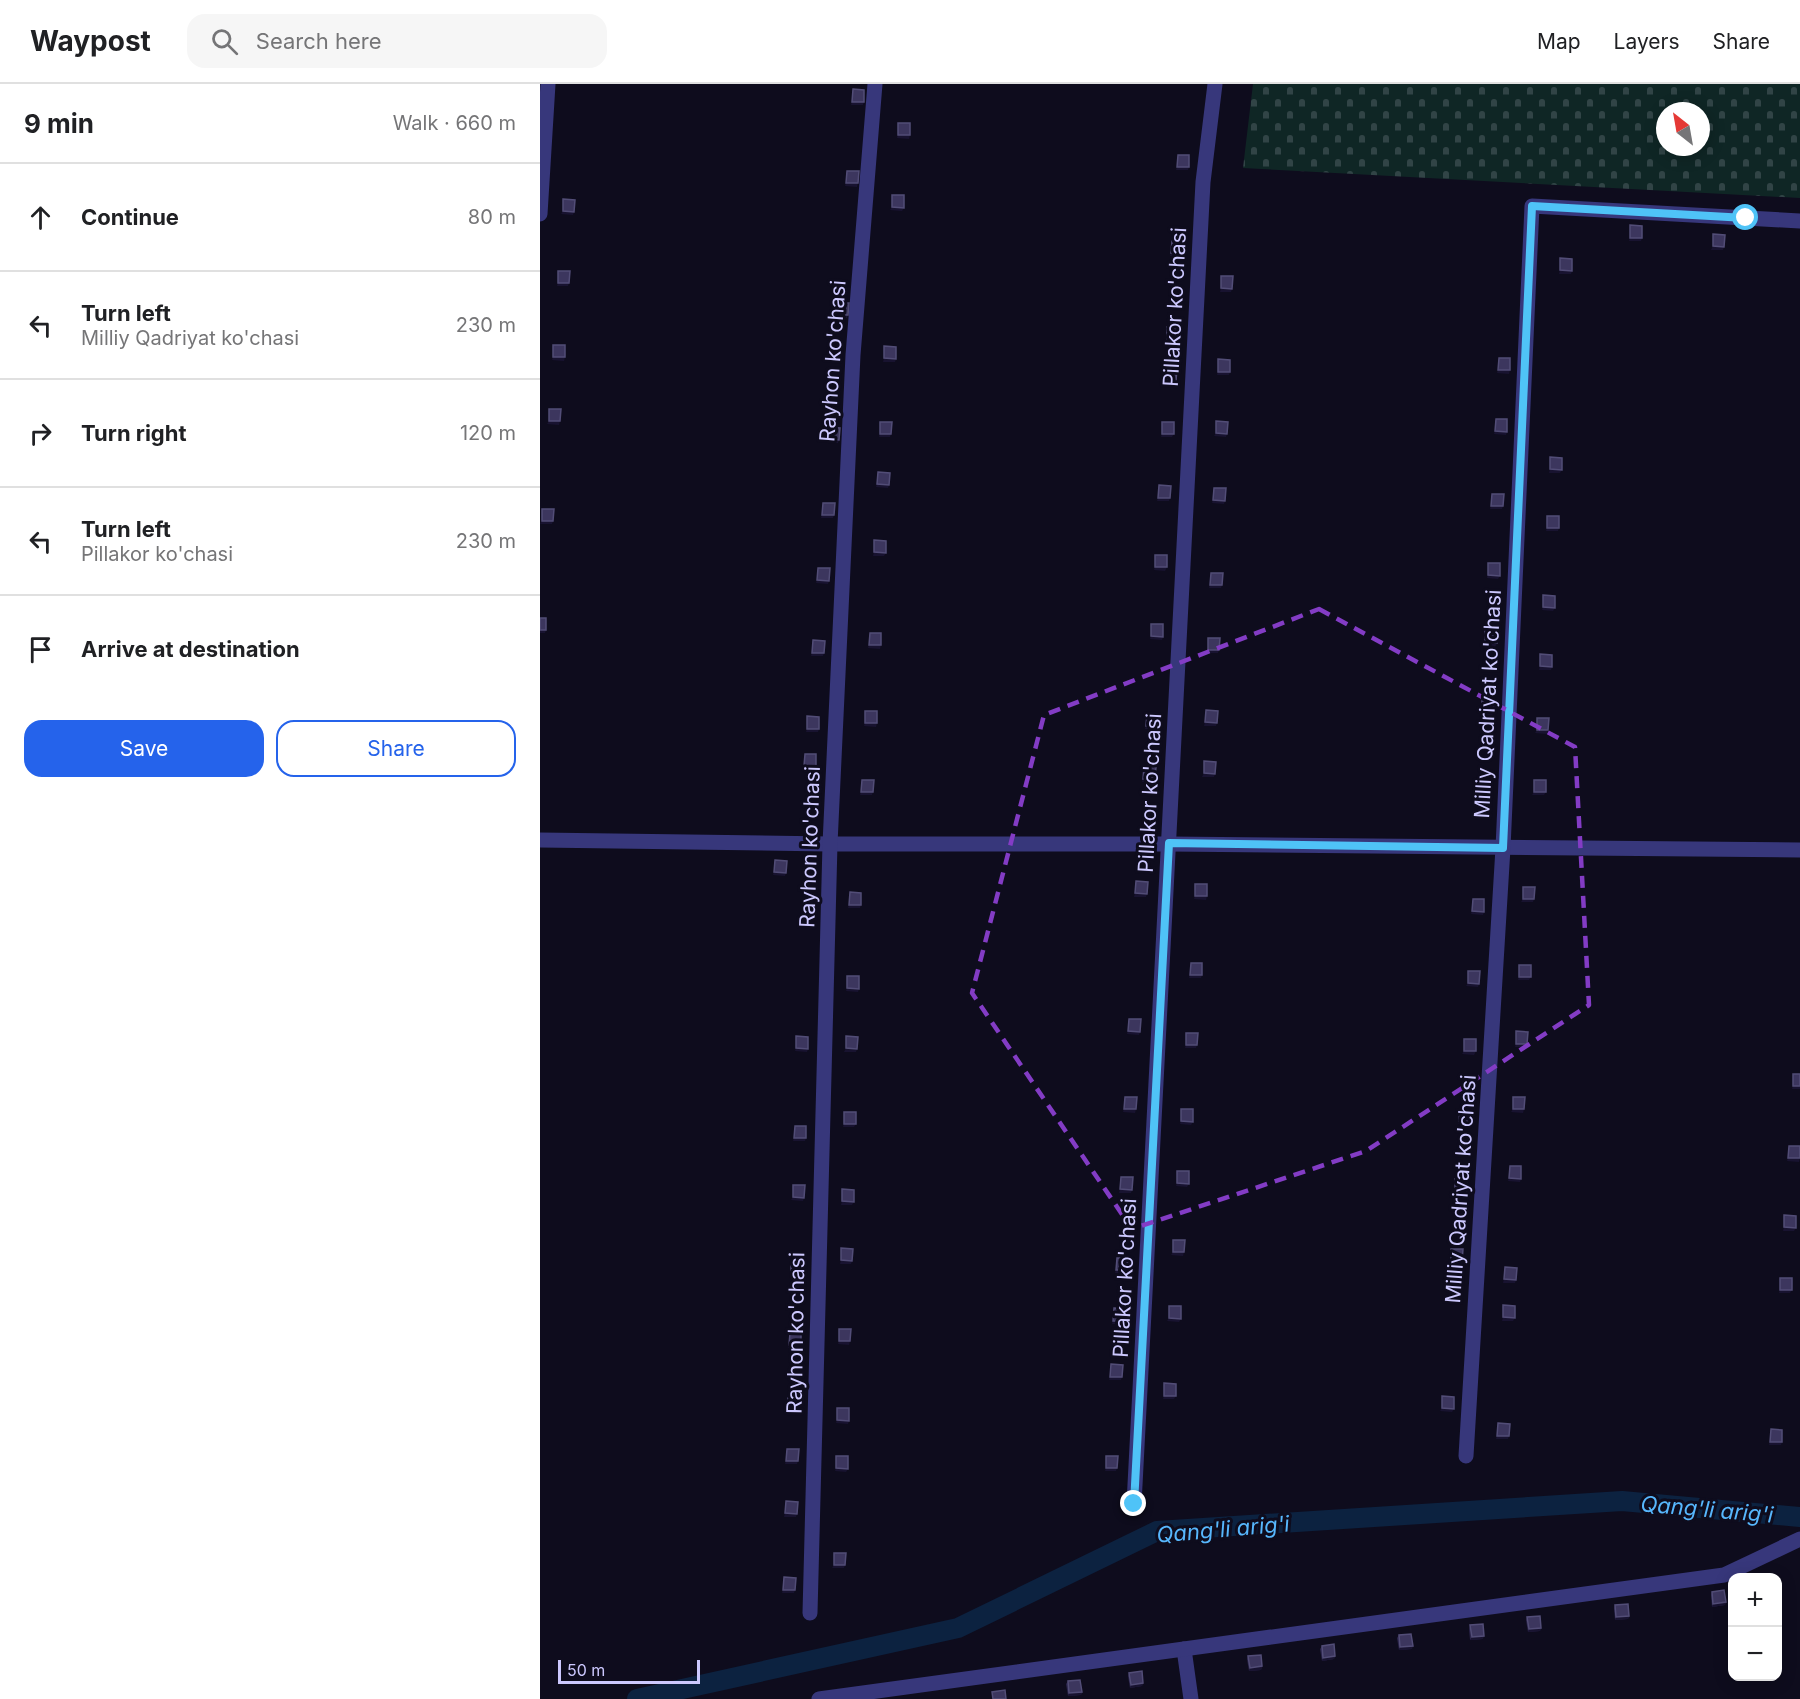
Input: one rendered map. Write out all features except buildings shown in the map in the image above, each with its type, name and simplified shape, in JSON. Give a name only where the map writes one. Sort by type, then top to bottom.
[{"type":"street","points":[[540,214],[548,84]]},
{"type":"street","name":"Rayhon ko'chasi","points":[[810,1613],[830,844],[853,355],[875,84]]},
{"type":"street","name":"Pillakor ko'chasi","points":[[1134,1504],[1203,182],[1215,84]]},
{"type":"street","name":"Milliy Qadriyat ko'chasi","points":[[1466,1456],[1503,848],[1532,206],[1800,220]]},
{"type":"street","points":[[540,840],[830,844],[1169,843],[1800,850]]},
{"type":"street","points":[[819,1699],[1724,1575],[1800,1539]]},
{"type":"street","points":[[1184,1649],[1191,1699]]},
{"type":"highlighted area","points":[[1319,609],[1575,747],[1589,1005],[1366,1151],[1132,1229],[972,993],[1044,715]]},
{"type":"green space","points":[[1253,84],[1800,84],[1800,198],[1243,168]]},
{"type":"waterway","name":"Qang'li arig'i","points":[[637,1699],[958,1628],[1157,1531],[1622,1501],[1800,1517]]},
{"type":"route","points":[[1134,1504],[1169,843],[1503,848],[1532,206],[1746,218]]}]
